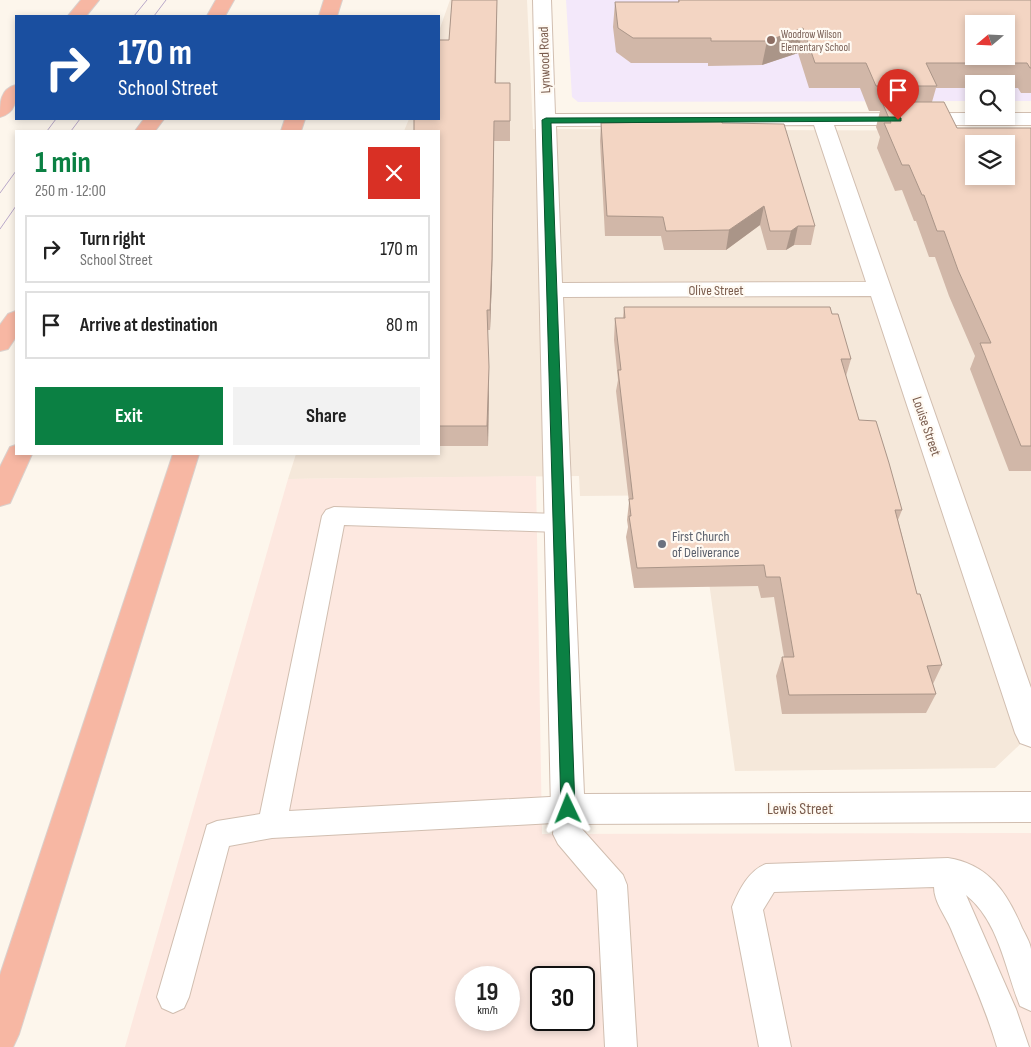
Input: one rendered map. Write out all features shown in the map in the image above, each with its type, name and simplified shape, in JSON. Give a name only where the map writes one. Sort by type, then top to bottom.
[{"type":"highway","points":[[78,15],[90,0]]},
{"type":"highway","points":[[217,15],[226,0]]},
{"type":"highway","points":[[328,15],[333,0]]},
{"type":"highway","points":[[0,90],[15,76]]},
{"type":"highway","points":[[0,111],[15,92]]},
{"type":"highway","points":[[0,343],[15,320]]},
{"type":"highway","points":[[0,496],[19,455]]},
{"type":"highway","points":[[0,1034],[186,455]]},
{"type":"street","name":"Lynwood Road","points":[[542,0],[568,809]]},
{"type":"street","points":[[546,120],[1031,120]]},
{"type":"street","name":"Louise Street","points":[[822,120],[1031,733]]},
{"type":"street","name":"Olive Street","points":[[552,290],[880,289]]},
{"type":"street","name":"Lewis Street","points":[[568,809],[1031,807]]},
{"type":"lane","points":[[272,825],[334,516],[559,523]]},
{"type":"lane","points":[[174,997],[217,835],[272,825],[568,809],[568,834],[612,884],[621,1047]]},
{"type":"lane","points":[[775,1047],[747,907],[766,878],[948,872],[966,876],[985,893],[1001,915],[1021,962],[1031,995]]},
{"type":"lane","points":[[948,872],[949,893],[961,916],[994,994],[1013,1047]]},
{"type":"shaded area","points":[[450,0],[527,0],[533,129],[1031,131],[1031,734],[995,768],[735,771],[697,495],[580,496],[579,476],[288,479],[296,455],[440,455],[440,130],[404,130],[409,120],[440,120],[440,28]]},
{"type":"shaded area","name":"Woodrow Wilson Elementary School","points":[[566,0],[1031,0],[1031,101],[1015,101],[1015,75],[965,75],[965,101],[578,102],[572,97]]},
{"type":"shaded area","points":[[536,476],[542,834],[1031,833],[1031,1047],[125,1047],[288,479]]},
{"type":"building","points":[[452,0],[497,0],[495,83],[510,83],[510,121],[494,121],[492,259],[490,310],[487,310],[489,367],[487,426],[440,426],[440,130],[414,130],[414,120],[440,120],[440,40],[449,40]]},
{"type":"building","points":[[679,0],[1031,0],[1031,68],[1027,63],[1015,63],[1015,15],[965,15],[965,63],[926,63],[937,86],[876,86],[866,63],[815,63],[803,28],[767,41],[711,41],[711,38],[633,38],[618,28],[615,2],[679,2]]},
{"type":"building","points":[[882,102],[944,102],[957,128],[1031,128],[1031,446],[1021,446],[980,343],[991,343],[958,270],[944,231],[937,231],[924,195],[922,195],[909,165],[902,165],[884,123],[891,123]]},
{"type":"building","points":[[722,121],[722,123],[784,124],[815,226],[798,226],[791,231],[770,231],[764,206],[729,230],[666,231],[663,217],[607,216],[601,123]]},
{"type":"building","points":[[624,307],[830,307],[832,314],[838,314],[851,359],[841,359],[859,420],[876,421],[902,510],[895,510],[917,594],[920,594],[942,665],[927,666],[936,694],[789,695],[782,657],[794,657],[780,577],[766,577],[764,565],[637,568],[629,516],[631,516],[629,499],[633,499],[618,370],[621,370],[615,318],[625,318]]},
{"type":"tram line","points":[[135,15],[147,0]]},
{"type":"tram line","points":[[155,15],[166,0]]},
{"type":"tram line","points":[[48,130],[55,120]]},
{"type":"tram line","points":[[72,130],[79,120]]},
{"type":"tram line","points":[[0,193],[15,172]]},
{"type":"tram line","points":[[0,229],[15,207]]},
{"type":"place","name":"Woodrow Wilson Elementary School","points":[[771,40]]},
{"type":"place","name":"First Church of Deliverance","points":[[662,544]]},
{"type":"route","points":[[568,809],[546,120],[898,120]]}]
